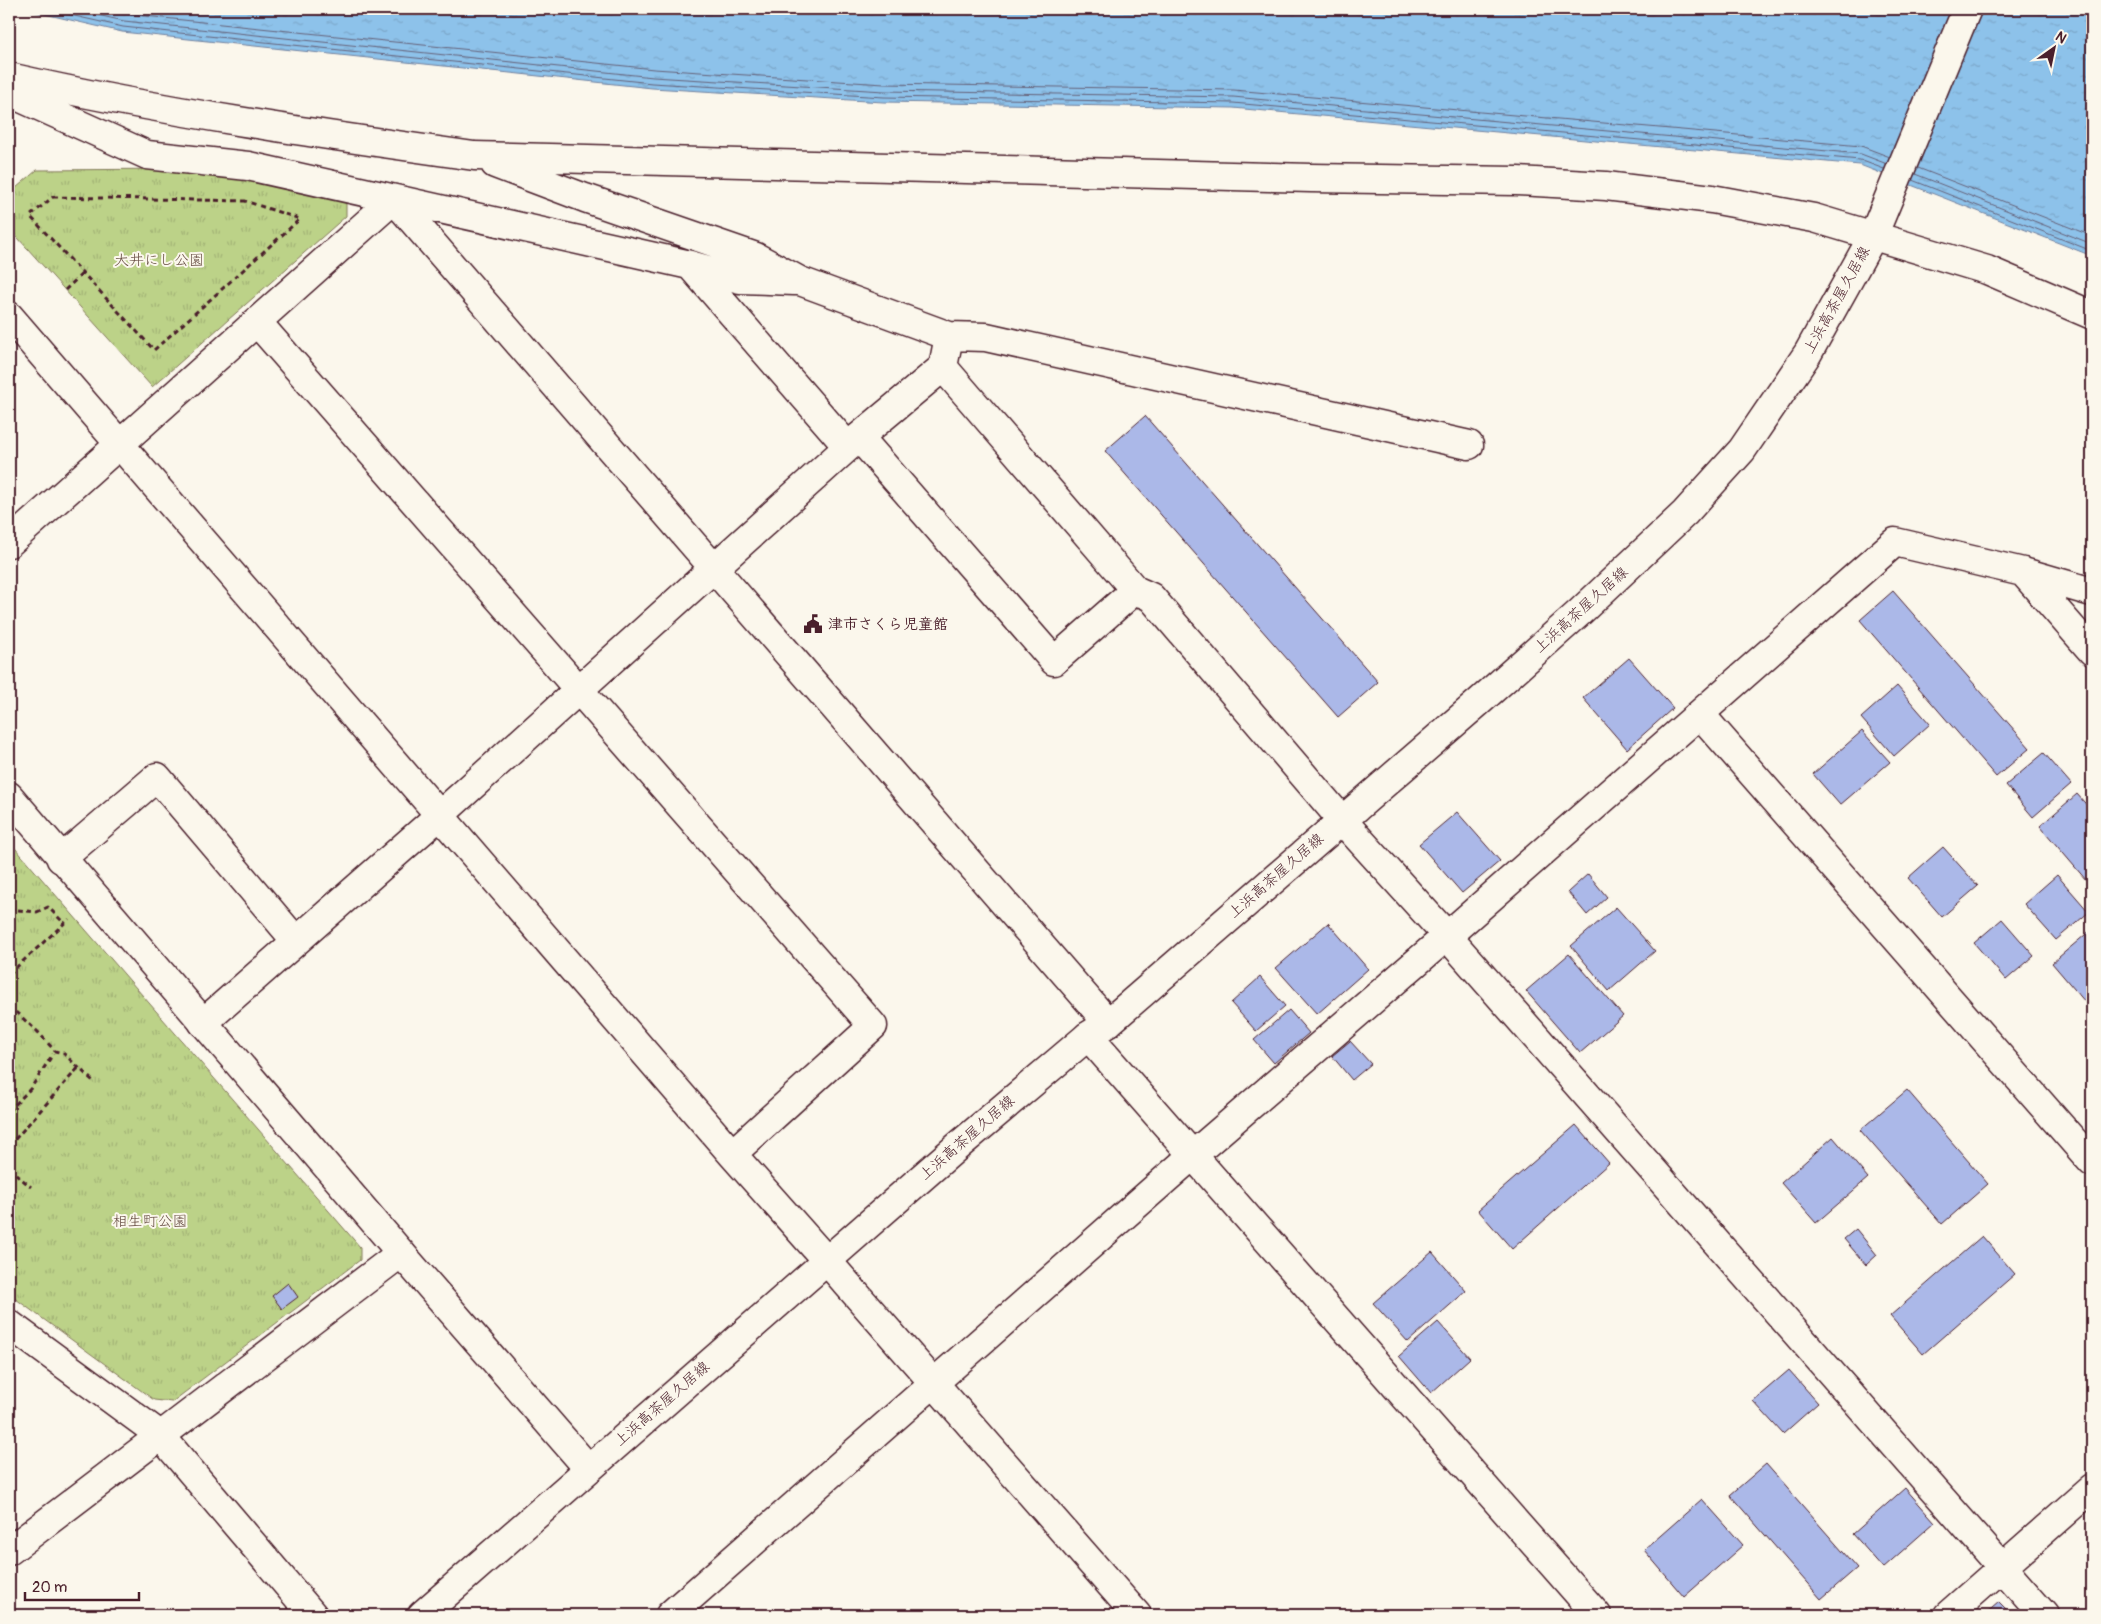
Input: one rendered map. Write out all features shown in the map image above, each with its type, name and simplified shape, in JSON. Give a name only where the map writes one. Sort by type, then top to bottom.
[{"type":"street","name":"上浜高茶屋久居線","points":[[422,1615],[958,1146],[1098,1029],[1487,695],[1580,612],[1685,513],[1742,450],[1808,353],[1873,236],[1967,9]]},
{"type":"street","points":[[9,78],[83,94],[354,139],[474,156],[1527,181],[1606,186],[1712,199],[1814,218],[1987,270],[2092,315]]},
{"type":"street","points":[[9,78],[21,98],[147,155],[248,166],[740,279],[800,281]]},
{"type":"street","points":[[474,156],[585,198],[756,257],[800,281],[949,336],[986,337],[1469,445]]},
{"type":"street","points":[[9,543],[394,198]]},
{"type":"street","points":[[394,198],[712,567],[1098,1029],[1193,1155],[1597,1615]]},
{"type":"street","points":[[690,266],[1054,661],[1135,590]]},
{"type":"street","points":[[9,316],[732,1154],[1137,1615]]},
{"type":"street","points":[[257,322],[873,1026],[732,1154]]},
{"type":"street","points":[[203,1023],[440,815],[712,567],[942,367],[949,336]]},
{"type":"street","points":[[942,367],[1135,590],[1151,596],[1341,820],[1448,936],[2044,1615]]},
{"type":"street","points":[[670,1615],[1193,1155],[1448,936],[1895,542],[2023,572],[2092,592]]},
{"type":"street","points":[[2023,572],[2092,651]]},
{"type":"street","points":[[1700,714],[2092,1162]]},
{"type":"street","points":[[61,858],[157,776],[296,941]]},
{"type":"street","points":[[9,796],[588,1468]]},
{"type":"street","points":[[9,1551],[401,1253]]},
{"type":"street","points":[[9,1324],[160,1435],[313,1615]]},
{"type":"street","points":[[1948,1615],[2092,1488]]},
{"type":"path","points":[[53,197],[245,201],[300,219],[154,350],[83,274],[30,216],[53,197]]},
{"type":"path","points":[[65,290],[83,274]]},
{"type":"path","points":[[9,974],[64,923],[95,898]]},
{"type":"path","points":[[9,909],[37,912],[48,907],[64,923]]},
{"type":"path","points":[[9,1006],[37,1031],[56,1052],[63,1052],[93,1081]]},
{"type":"path","points":[[9,1111],[31,1088],[53,1054]]},
{"type":"path","points":[[9,1146],[79,1067]]},
{"type":"path","points":[[9,1168],[31,1187]]},
{"type":"path","points":[[9,1181],[15,1174]]},
{"type":"green space","name":"大井にし公園","points":[[175,169],[249,174],[346,203],[346,216],[152,387],[9,228],[9,194],[37,170]]},
{"type":"green space","name":"相生町公園","points":[[9,841],[360,1247],[360,1260],[172,1402],[154,1400],[9,1294]]},
{"type":"water","points":[[23,9],[2092,9],[2092,256],[1860,165],[1233,108],[883,102],[652,88],[122,32]]},
{"type":"building","points":[[1145,416],[1378,682],[1338,717],[1105,451]]},
{"type":"building","points":[[1893,591],[2030,748],[1996,777],[1860,620]]},
{"type":"building","points":[[1629,658],[1673,708],[1627,749],[1583,698]]},
{"type":"building","points":[[1897,686],[1930,724],[1894,756],[1861,718]]},
{"type":"building","points":[[1862,731],[1890,762],[1840,805],[1813,774]]},
{"type":"building","points":[[2044,753],[2071,784],[2033,817],[2006,785]]},
{"type":"building","points":[[2077,794],[2092,811],[2092,887],[2040,826]]},
{"type":"building","points":[[1457,812],[1500,861],[1462,893],[1419,844]]},
{"type":"building","points":[[1943,847],[1978,886],[1942,917],[1908,878]]},
{"type":"building","points":[[1588,874],[1607,897],[1587,915],[1568,892]]},
{"type":"building","points":[[2057,875],[2089,912],[2056,940],[2024,904]]},
{"type":"building","points":[[1616,907],[1655,951],[1609,991],[1571,946]]},
{"type":"building","points":[[2002,919],[2034,956],[2006,980],[1974,943]]},
{"type":"building","points":[[1328,923],[1368,969],[1317,1014],[1276,968]]},
{"type":"building","points":[[2092,929],[2092,997],[2086,1003],[2052,963]]},
{"type":"building","points":[[1569,954],[1623,1016],[1580,1053],[1526,991]]},
{"type":"building","points":[[1260,977],[1285,1006],[1256,1031],[1231,1003]]},
{"type":"building","points":[[1289,1010],[1309,1033],[1274,1063],[1254,1040]]},
{"type":"building","points":[[1350,1041],[1371,1064],[1352,1080],[1332,1056]]},
{"type":"building","points":[[1907,1090],[1988,1184],[1942,1224],[1860,1130]]},
{"type":"building","points":[[1576,1125],[1609,1163],[1512,1249],[1478,1210]]},
{"type":"building","points":[[1833,1137],[1868,1178],[1816,1223],[1781,1183]]},
{"type":"building","points":[[1856,1229],[1877,1255],[1866,1265],[1844,1239]]},
{"type":"building","points":[[1982,1236],[2015,1274],[1923,1354],[1890,1316]]},
{"type":"building","points":[[1432,1252],[1466,1291],[1408,1342],[1373,1303]]},
{"type":"building","points":[[288,1283],[298,1297],[282,1309],[272,1296]]},
{"type":"building","points":[[1438,1322],[1470,1358],[1431,1393],[1399,1356]]},
{"type":"building","points":[[1789,1370],[1818,1403],[1783,1434],[1753,1401]]},
{"type":"building","points":[[1766,1464],[1857,1568],[1821,1599],[1730,1495]]},
{"type":"building","points":[[1905,1488],[1935,1522],[1883,1568],[1853,1534]]},
{"type":"building","points":[[1702,1499],[1743,1545],[1684,1597],[1644,1550]]},
{"type":"building","points":[[1999,1602],[2012,1615],[1984,1615]]},
{"type":"place","name":"津市さくら児童館","points":[[813,624]]}]
